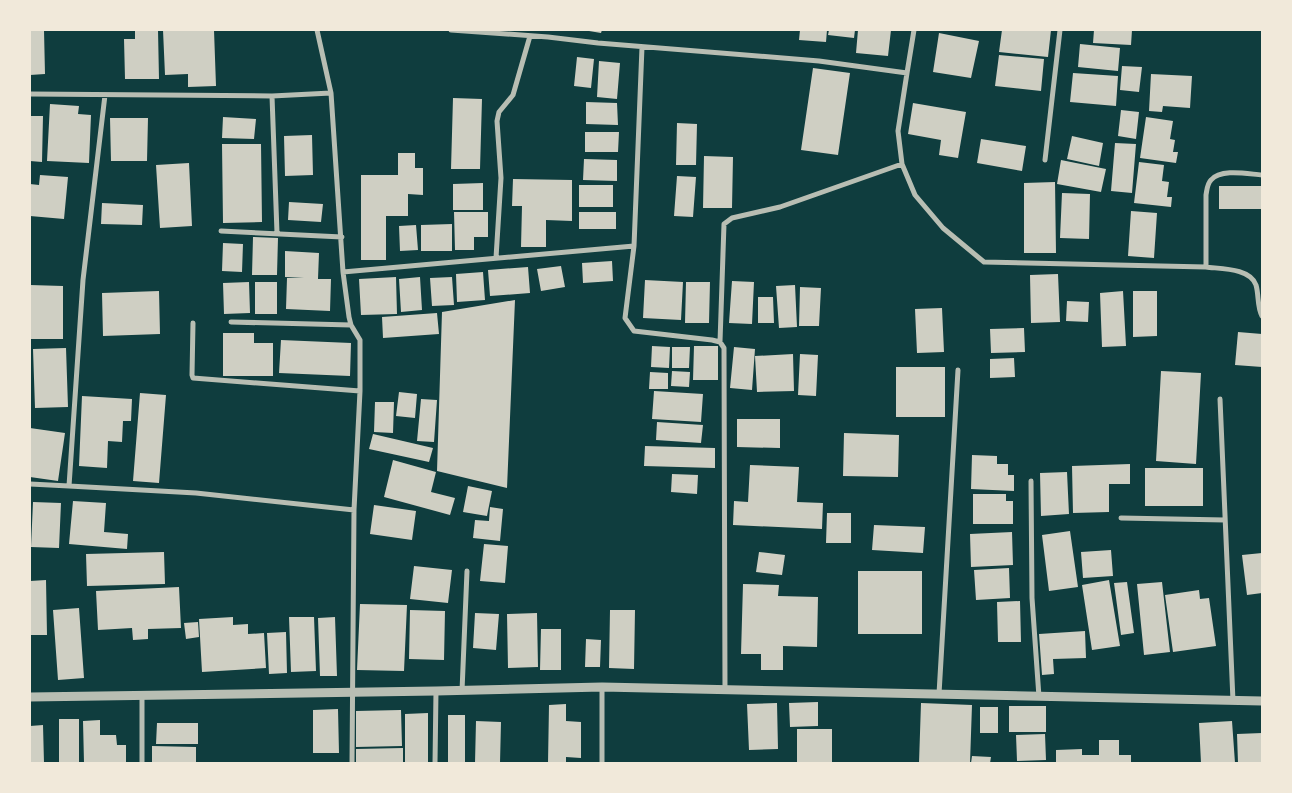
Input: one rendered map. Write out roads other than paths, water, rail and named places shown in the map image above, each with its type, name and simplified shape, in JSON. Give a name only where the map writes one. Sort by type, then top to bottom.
[{"type":"street","points":[[317,30],[331,92],[343,272],[351,325],[360,340],[360,390],[354,510],[351,692],[352,763]]},
{"type":"street","points":[[451,30],[819,61],[907,73]]},
{"type":"street","points":[[548,37],[549,30]]},
{"type":"street","points":[[914,30],[898,131],[902,164],[915,195],[943,228],[984,262],[1206,267],[1248,275],[1255,284],[1262,316]]},
{"type":"street","points":[[1045,160],[1060,30]]},
{"type":"street","points":[[496,258],[500,178],[497,121],[500,112],[513,95],[530,36]]},
{"type":"street","points":[[642,47],[634,246],[625,318],[634,331],[720,342]]},
{"type":"street","points":[[30,94],[272,96],[331,92]]},
{"type":"street","points":[[69,486],[83,280],[105,95]]},
{"type":"street","points":[[272,96],[277,233]]},
{"type":"street","points":[[725,690],[724,348],[720,342],[724,224],[732,218],[780,207],[902,164]]},
{"type":"street","points":[[1206,267],[1206,195],[1207,186],[1211,179],[1218,175],[1227,174],[1262,175]]},
{"type":"street","points":[[221,232],[342,237]]},
{"type":"street","points":[[343,272],[634,246]]},
{"type":"street","points":[[231,322],[351,325]]},
{"type":"street","points":[[193,323],[193,378],[360,390]]},
{"type":"street","points":[[939,695],[958,370]]},
{"type":"street","points":[[1220,399],[1233,701]]},
{"type":"street","points":[[1031,481],[1032,598],[1039,697]]},
{"type":"street","points":[[30,484],[196,493],[354,510]]},
{"type":"street","points":[[1121,518],[1225,520]]},
{"type":"street","points":[[462,691],[467,571]]},
{"type":"street","points":[[602,687],[602,763]]},
{"type":"street","points":[[30,697],[462,691],[602,687],[1262,701]]},
{"type":"street","points":[[436,691],[436,763]]},
{"type":"street","points":[[142,695],[142,763]]}]
